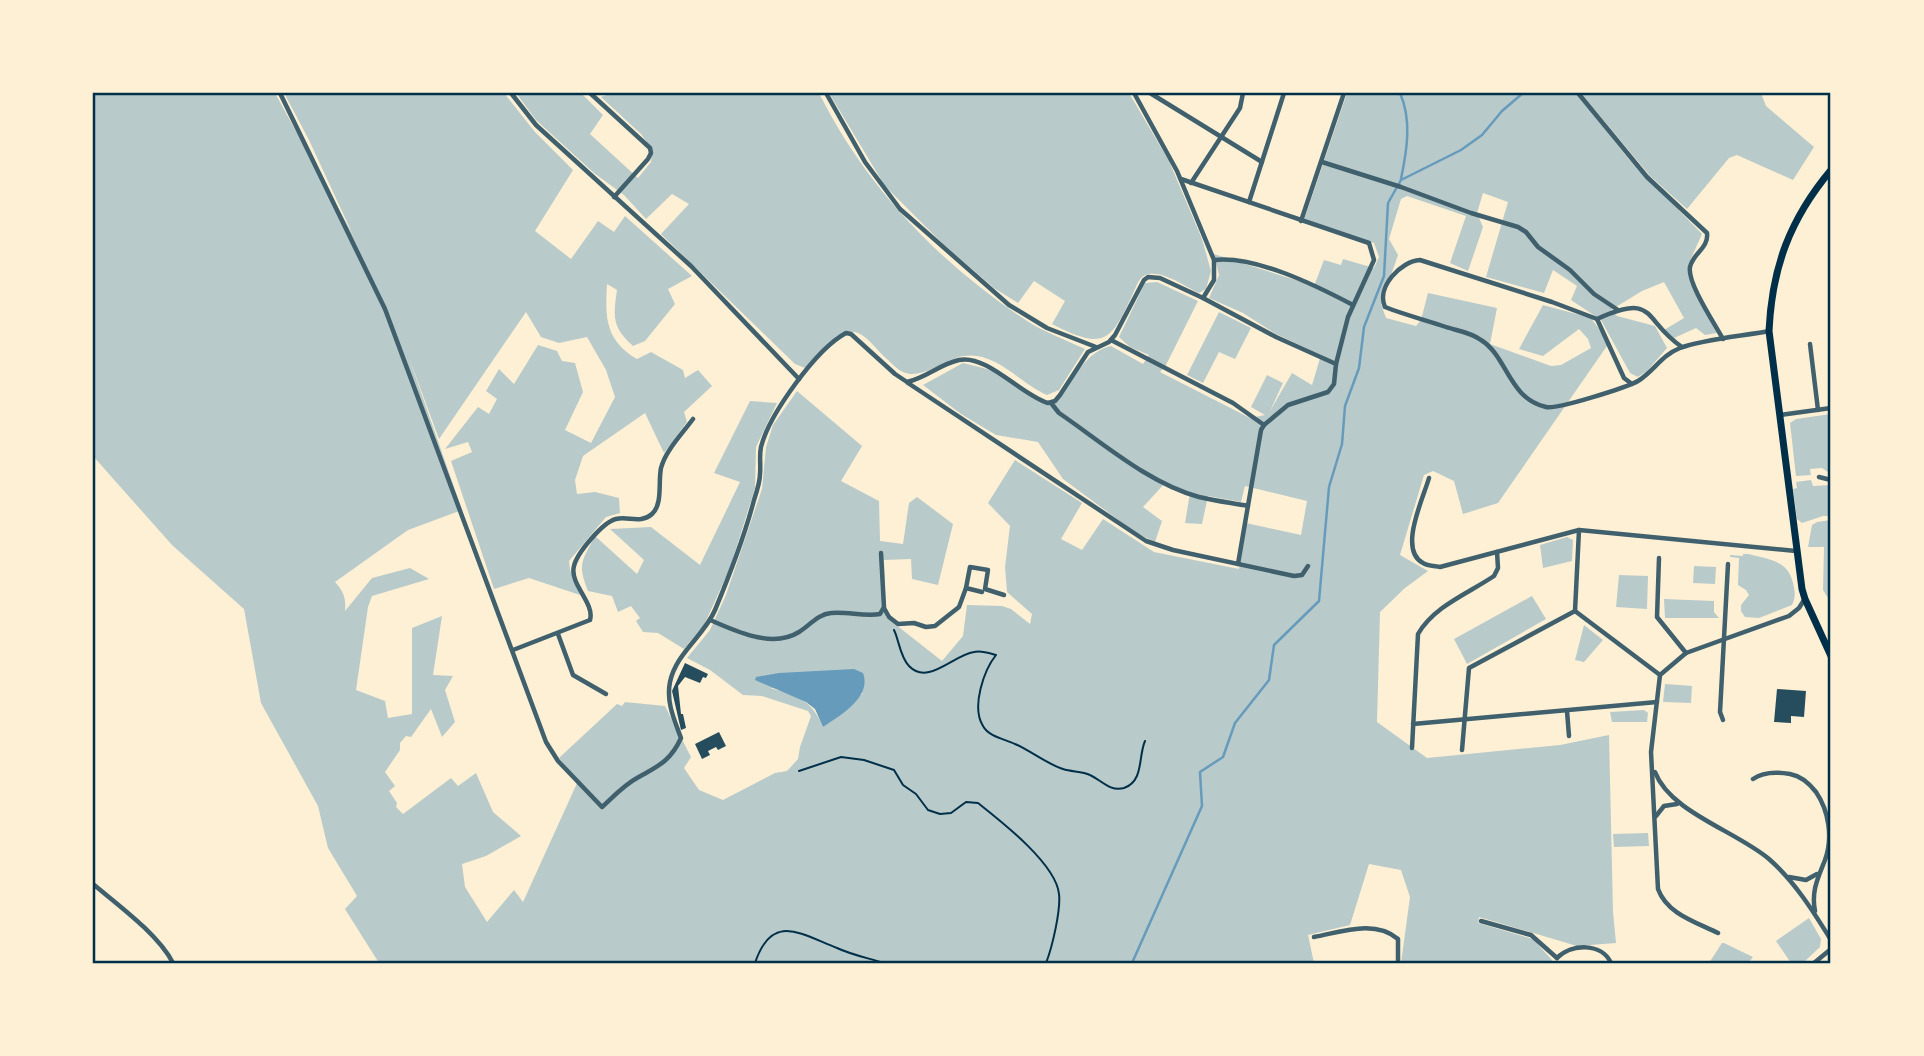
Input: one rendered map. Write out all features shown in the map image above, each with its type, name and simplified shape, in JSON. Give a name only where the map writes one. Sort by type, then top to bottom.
[{"type":"main road","points":[[1831,170],[1810,197],[1781,255],[1771,298],[1769,331],[1796,551],[1805,599],[1831,656]]},
{"type":"street","points":[[280,93],[385,309],[443,459],[488,592],[551,751],[602,807],[637,778],[666,762],[678,744],[681,738],[669,707],[670,679],[690,645],[710,620],[732,571],[760,476],[761,449],[770,425],[799,379],[846,333],[907,382],[1146,541],[1173,551],[1294,576],[1302,575],[1308,566]]},
{"type":"street","points":[[511,93],[536,125],[691,266],[799,379]]},
{"type":"street","points":[[590,93],[650,148],[648,159],[614,197]]},
{"type":"street","points":[[827,93],[864,162],[900,209],[1009,305],[1047,328],[1097,347]]},
{"type":"street","points":[[1135,93],[1180,179],[1214,260],[1214,279],[1203,298]]},
{"type":"street","points":[[1150,93],[1262,162]]},
{"type":"street","points":[[1191,183],[1240,108],[1243,93]]},
{"type":"street","points":[[1249,202],[1284,93]]},
{"type":"street","points":[[1301,221],[1344,93]]},
{"type":"street","points":[[1578,93],[1647,177],[1707,233],[1707,240],[1690,267],[1691,275],[1723,340]]},
{"type":"street","points":[[1322,162],[1518,227],[1538,247],[1570,270],[1594,294],[1618,310]]},
{"type":"street","points":[[1180,179],[1365,241],[1371,246],[1374,260],[1342,335],[1334,384],[1328,392],[1288,405],[1264,425],[1256,450],[1238,564]]},
{"type":"street","points":[[1214,260],[1238,260],[1276,271],[1308,282],[1353,305]]},
{"type":"street","points":[[1683,347],[1669,338],[1646,310],[1618,310],[1597,319],[1420,260],[1401,267],[1389,281],[1382,301],[1385,307],[1483,341],[1518,391],[1545,407],[1563,406],[1638,382],[1672,352],[1683,347],[1769,331]]},
{"type":"street","points":[[1051,403],[1060,395],[1088,352],[1111,340],[1148,277],[1160,278],[1336,364]]},
{"type":"street","points":[[1597,319],[1624,378],[1632,384]]},
{"type":"street","points":[[1111,340],[1233,403],[1264,425]]},
{"type":"street","points":[[1810,344],[1818,410]]},
{"type":"street","points":[[907,382],[921,379],[950,363],[971,360],[1040,400],[1051,403],[1059,413],[1126,460],[1169,484],[1200,497],[1248,506]]},
{"type":"street","points":[[1779,415],[1831,408]]},
{"type":"street","points":[[513,650],[585,624],[592,618],[574,572],[574,563],[593,536],[610,521],[618,518],[643,519],[654,512],[661,468],[693,419]]},
{"type":"street","points":[[1819,477],[1831,480]]},
{"type":"street","points":[[1429,478],[1411,540],[1412,553],[1422,563],[1440,568],[1580,530],[1796,551]]},
{"type":"street","points":[[1574,611],[1580,530]]},
{"type":"street","points":[[1412,748],[1418,634],[1425,624],[1448,604],[1494,576],[1499,566],[1497,552]]},
{"type":"street","points":[[881,553],[884,607],[889,617],[898,624],[935,626],[960,607],[970,566],[988,570],[985,589],[1004,594]]},
{"type":"street","points":[[1659,558],[1657,617],[1686,653]]},
{"type":"street","points":[[1723,720],[1720,712],[1728,564]]},
{"type":"street","points":[[966,589],[982,592]]},
{"type":"street","points":[[1718,933],[1673,910],[1661,897],[1656,881],[1651,752],[1660,675],[1686,653],[1789,615],[1799,608],[1805,599]]},
{"type":"street","points":[[710,620],[746,634],[778,639],[789,638],[819,617],[830,613],[880,614],[884,607]]},
{"type":"street","points":[[1574,611],[1660,675]]},
{"type":"street","points":[[1462,750],[1469,668],[1574,611]]},
{"type":"street","points":[[558,634],[573,675],[606,694]]},
{"type":"street","points":[[1413,724],[1657,702]]},
{"type":"street","points":[[1567,711],[1569,736]]},
{"type":"street","points":[[1653,768],[1664,790],[1681,805],[1754,848],[1783,873],[1831,940]]},
{"type":"street","points":[[1754,779],[1760,775],[1789,774],[1803,779],[1814,789],[1823,806],[1829,836],[1826,857],[1814,890],[1814,908],[1819,920]]},
{"type":"street","points":[[1655,821],[1664,806],[1681,805]]},
{"type":"street","points":[[1783,873],[1805,880],[1822,868]]},
{"type":"street","points":[[93,884],[167,951],[173,963]]},
{"type":"street","points":[[1481,921],[1531,935],[1556,961],[1562,953],[1573,949],[1598,948],[1611,963]]},
{"type":"street","points":[[1314,937],[1359,929],[1384,930],[1398,939],[1398,963]]},
{"type":"street","points":[[1814,963],[1831,949]]},
{"type":"path","points":[[880,614],[895,631],[906,662],[922,674],[933,672],[972,652],[996,655],[983,678],[978,711],[983,726],[992,735],[1036,754],[1061,769],[1090,775],[1102,784],[1116,789],[1125,788],[1139,773],[1144,741]]},
{"type":"path","points":[[799,771],[841,757],[864,760],[894,770],[903,785],[916,794],[928,810],[940,814],[951,813],[966,803],[978,803],[1022,841],[1053,876],[1059,894],[1058,915],[1046,963]]},
{"type":"path","points":[[755,963],[764,941],[776,933],[797,931],[847,952],[884,963]]},
{"type":"shaded area","points":[[93,93],[275,93],[353,235],[284,93],[504,93],[535,132],[573,170],[535,231],[571,259],[598,221],[614,232],[625,216],[692,276],[668,289],[675,304],[645,341],[633,346],[621,333],[616,321],[617,290],[607,284],[609,327],[626,352],[637,359],[651,352],[683,370],[685,378],[698,370],[712,386],[684,412],[687,422],[664,453],[645,413],[583,456],[575,480],[577,494],[595,492],[619,498],[620,513],[606,517],[569,561],[580,595],[529,578],[494,589],[451,461],[472,452],[468,442],[445,449],[478,407],[489,414],[497,399],[486,391],[499,369],[514,384],[538,345],[557,351],[562,361],[575,363],[583,392],[565,430],[591,443],[615,397],[606,370],[587,337],[559,343],[541,337],[526,312],[439,439],[408,355],[462,510],[408,530],[335,582],[344,595],[345,611],[372,578],[410,568],[429,579],[372,596],[356,690],[385,701],[388,718],[412,714],[412,628],[442,616],[433,675],[453,676],[445,690],[455,722],[442,737],[431,709],[411,737],[406,736],[400,743],[400,750],[385,772],[395,786],[389,791],[397,803],[396,807],[403,814],[451,778],[458,786],[476,773],[493,812],[521,836],[486,856],[462,864],[465,887],[487,922],[514,890],[523,902],[578,781],[559,758],[617,704],[622,706],[625,702],[665,706],[691,757],[684,768],[699,790],[723,800],[775,773],[787,771],[798,759],[811,716],[808,711],[762,696],[743,695],[710,670],[687,658],[710,630],[726,595],[762,489],[766,447],[773,425],[797,391],[862,446],[841,481],[879,501],[880,541],[903,544],[909,503],[917,497],[953,524],[938,585],[912,579],[911,559],[884,560],[886,617],[942,661],[963,636],[967,605],[1002,606],[1011,609],[1030,624],[1032,614],[1007,592],[1005,567],[1010,526],[988,503],[1015,460],[1082,503],[1061,539],[1082,550],[1103,519],[1154,552],[1239,569],[1246,523],[1301,535],[1307,501],[1245,486],[1241,502],[1208,496],[1202,524],[1185,523],[1190,493],[1166,482],[1143,507],[1162,521],[1155,542],[1136,533],[1063,479],[1038,442],[996,435],[961,414],[923,385],[963,363],[999,373],[1037,399],[1051,402],[1065,390],[1090,357],[1103,349],[1111,346],[1143,364],[1149,355],[1130,347],[1119,337],[1145,283],[1157,282],[1198,301],[1160,372],[1250,418],[1265,415],[1251,407],[1267,375],[1283,383],[1270,411],[1292,373],[1312,385],[1321,355],[1209,298],[1219,275],[1214,254],[1314,286],[1324,260],[1341,265],[1343,259],[1374,268],[1379,257],[1374,243],[1304,220],[1347,93],[1576,93],[1629,159],[1702,234],[1688,265],[1692,285],[1717,333],[1705,335],[1696,328],[1674,338],[1664,330],[1684,318],[1664,282],[1642,291],[1611,310],[1617,316],[1655,326],[1667,348],[1647,371],[1638,377],[1630,373],[1601,320],[1571,300],[1577,286],[1553,270],[1544,293],[1486,277],[1508,202],[1483,193],[1477,213],[1483,227],[1468,271],[1450,263],[1466,216],[1407,196],[1401,199],[1389,239],[1398,255],[1381,304],[1386,318],[1416,326],[1421,320],[1428,293],[1497,308],[1490,344],[1551,366],[1561,365],[1591,348],[1588,339],[1579,329],[1543,356],[1519,349],[1543,305],[1591,318],[1609,343],[1498,503],[1463,514],[1454,481],[1433,471],[1424,475],[1400,555],[1428,571],[1380,612],[1377,722],[1427,758],[1560,745],[1609,735],[1616,943],[1577,946],[1479,917],[1478,923],[1533,939],[1552,960],[1551,963],[1401,963],[1410,897],[1401,870],[1369,864],[1350,925],[1308,935],[1314,963],[379,963],[345,909],[357,896],[328,848],[318,806],[261,703],[244,609],[172,545],[93,456]],"holes":[[[770,688],[863,693],[823,727],[808,704]]]},
{"type":"shaded area","points":[[516,93],[581,93],[603,115],[590,134],[638,178],[651,162],[652,150],[641,134],[601,97],[612,93],[819,93],[859,160],[882,191],[935,248],[964,274],[1027,321],[1085,349],[1059,390],[1047,395],[1004,367],[981,357],[956,358],[922,373],[907,373],[895,367],[864,336],[852,332],[837,336],[805,368],[795,364],[661,234],[689,204],[672,194],[646,219],[624,195],[594,173],[536,120]]},
{"type":"shaded area","points":[[829,93],[1129,93],[1169,161],[1202,239],[1211,271],[1206,289],[1199,293],[1168,277],[1149,274],[1140,279],[1120,320],[1106,336],[1085,338],[1052,324],[1065,301],[1034,281],[1018,303],[994,288],[942,243],[885,186]]},
{"type":"shaded area","points":[[1581,93],[1761,93],[1766,106],[1814,147],[1793,180],[1737,155],[1729,158],[1687,209],[1650,176]]},
{"type":"shaded area","points":[[1219,312],[1251,328],[1235,359],[1219,352],[1203,383],[1187,375]]},
{"type":"shaded area","points":[[750,401],[777,403],[756,447],[755,488],[730,568],[704,625],[684,649],[658,633],[643,632],[636,621],[640,618],[631,606],[618,612],[612,596],[588,591],[582,563],[595,536],[637,574],[644,560],[610,529],[651,527],[700,565],[740,482],[714,473]]},
{"type":"shaded area","points":[[1831,414],[1831,474],[1822,468],[1810,469],[1811,475],[1796,476],[1790,423],[1796,419]]},
{"type":"shaded area","points":[[1811,480],[1813,486],[1831,485],[1831,516],[1802,523],[1797,519],[1793,489],[1797,488],[1796,482]]},
{"type":"shaded area","points":[[1831,520],[1831,597],[1828,598],[1823,590],[1824,547],[1808,547],[1812,525]]},
{"type":"shaded area","points":[[1567,537],[1573,540],[1572,561],[1543,568],[1540,545]]},
{"type":"shaded area","points":[[1748,554],[1769,559],[1787,569],[1795,594],[1792,605],[1759,618],[1745,617],[1741,605],[1749,595],[1738,585],[1739,558],[1730,555]]},
{"type":"shaded area","points":[[1694,566],[1716,567],[1715,584],[1693,583]]},
{"type":"shaded area","points":[[1619,575],[1648,576],[1647,609],[1616,607]]},
{"type":"shaded area","points":[[1532,596],[1546,619],[1467,664],[1454,639]]},
{"type":"shaded area","points":[[1664,599],[1714,601],[1714,612],[1719,618],[1665,618]]},
{"type":"shaded area","points":[[1584,625],[1603,640],[1584,662],[1575,660]]},
{"type":"shaded area","points":[[1665,684],[1692,686],[1691,703],[1663,702]]},
{"type":"shaded area","points":[[1644,710],[1648,713],[1647,722],[1612,722],[1610,712]]},
{"type":"shaded area","points":[[1648,833],[1649,846],[1614,847],[1613,834]]},
{"type":"shaded area","points":[[1809,918],[1821,939],[1820,947],[1803,963],[1791,963],[1776,941]]},
{"type":"shaded area","points":[[1722,943],[1753,957],[1748,963],[1709,963]]},
{"type":"water","points":[[854,669],[863,673],[863,690],[853,705],[823,727],[815,709],[806,702],[755,680],[756,677],[779,673]]},
{"type":"building","points":[[685,663],[708,674],[700,683],[685,677],[678,686],[681,714],[686,728],[681,730],[672,691]]},
{"type":"building","points":[[1777,689],[1806,691],[1804,717],[1791,716],[1791,723],[1774,722]]},
{"type":"building","points":[[719,732],[726,746],[708,751],[710,755],[702,759],[695,744]]},
{"type":"waterway","points":[[1400,93],[1407,124],[1401,179]]},
{"type":"waterway","points":[[1132,963],[1202,806],[1200,772],[1223,757],[1235,723],[1269,680],[1274,645],[1319,601],[1329,487],[1342,444],[1345,406],[1359,368],[1364,327],[1384,276],[1388,203],[1401,180],[1461,150],[1482,135],[1502,111],[1523,93]]}]
